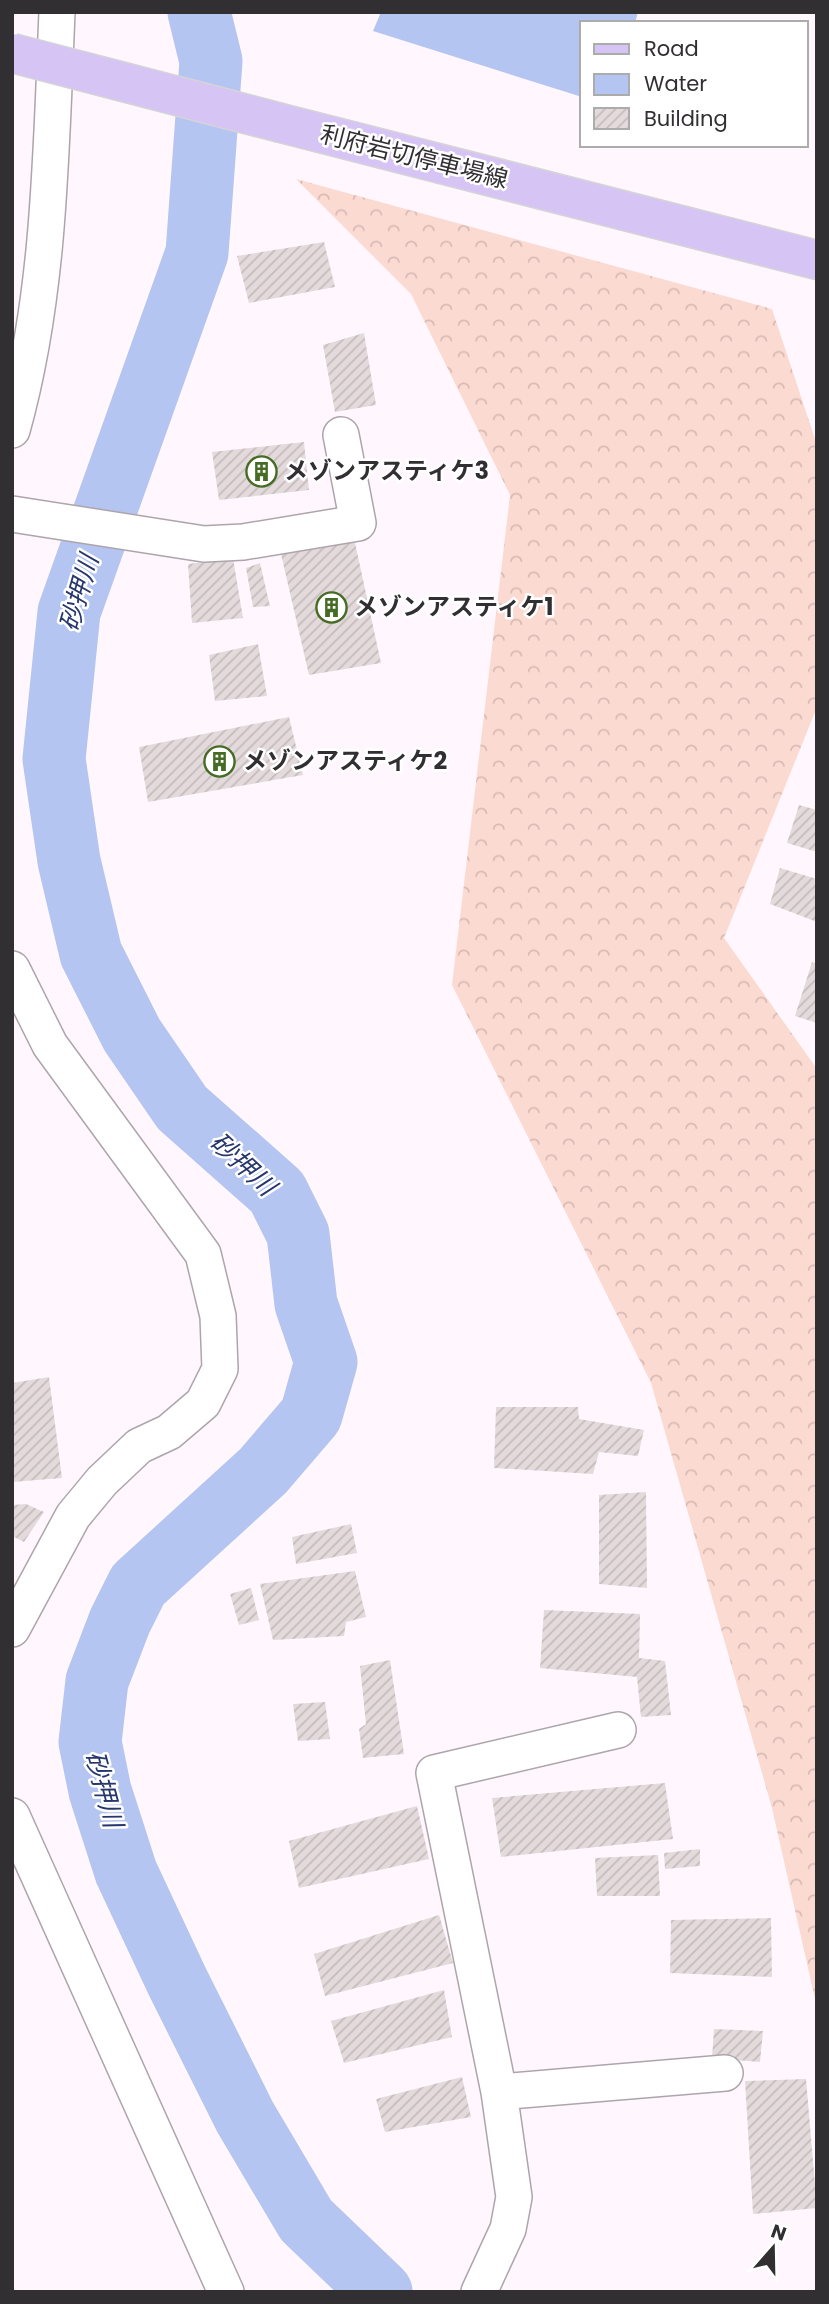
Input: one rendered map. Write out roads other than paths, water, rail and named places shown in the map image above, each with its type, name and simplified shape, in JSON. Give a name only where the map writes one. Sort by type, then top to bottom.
[{"type":"main road","name":"利府岩切停車場線","points":[[12,53],[817,260]]},
{"type":"street","points":[[12,430],[38,309],[52,126],[57,12]]},
{"type":"street","points":[[22,515],[204,544],[230,543],[358,523],[341,435]]},
{"type":"street","points":[[12,970],[50,1045],[203,1254],[218,1317],[220,1369],[204,1403],[169,1432],[139,1446],[102,1481],[73,1516],[12,1629]]},
{"type":"street","points":[[483,2290],[508,2229],[514,2197],[499,2092],[434,1773],[618,1730]]},
{"type":"street","points":[[12,1816],[226,2292]]},
{"type":"street","points":[[499,2092],[725,2073]]},
{"type":"water","points":[[381,12],[638,12],[636,21],[580,21],[580,96],[373,31]]},
{"type":"waterway","name":"砂押川","points":[[199,12],[211,61],[197,253],[69,612],[54,759],[69,861],[91,954],[132,1035],[182,1108],[277,1192],[298,1234],[306,1304],[326,1362],[311,1415],[263,1471],[138,1585],[120,1621],[97,1681],[90,1742],[100,1791],[126,1872],[245,2117],[306,2220],[381,2292]]},
{"type":"place","name":"メゾンアスティケ3","points":[[261,471]]},
{"type":"place","name":"メゾンアスティケ1","points":[[331,607]]},
{"type":"place","name":"メゾンアスティケ2","points":[[220,761]]}]
